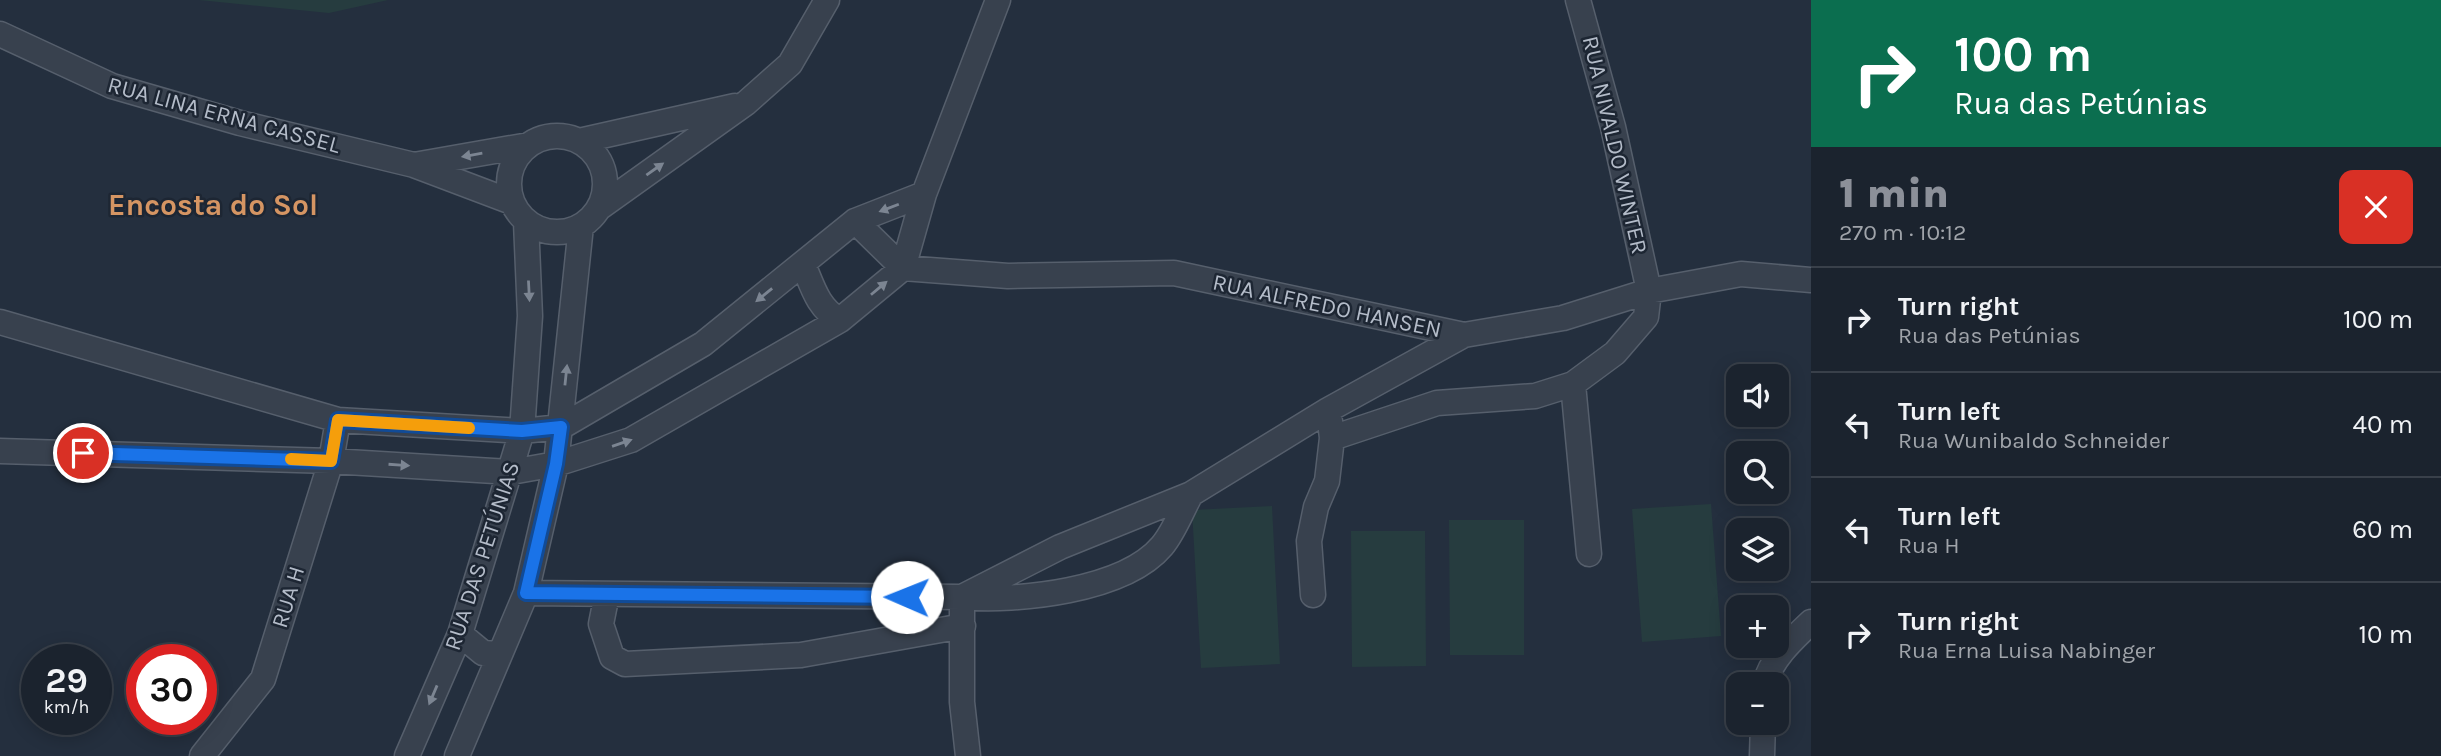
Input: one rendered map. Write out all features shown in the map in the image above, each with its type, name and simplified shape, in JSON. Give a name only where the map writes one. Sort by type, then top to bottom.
[{"type":"street","points":[[529,145],[518,156],[510,170],[512,202],[526,222],[551,232],[567,232],[581,226],[599,208],[746,103],[790,64],[827,0]]},
{"type":"street","points":[[0,451],[331,461],[511,472],[556,464],[631,440],[840,320],[903,268],[923,194],[998,0]]},
{"type":"street","name":"RUA NIVALDO WINTER","points":[[1578,0],[1610,115],[1649,291]]},
{"type":"street","name":"RUA LINA ERNA CASSEL","points":[[0,34],[111,86],[240,122],[414,165],[512,202]]},
{"type":"street","points":[[579,141],[746,103]]},
{"type":"street","points":[[414,165],[529,145],[554,136],[579,141],[592,150],[605,178],[605,193],[599,208]]},
{"type":"street","points":[[0,322],[338,420],[522,431],[561,427],[703,344],[855,221],[923,194]]},
{"type":"street","points":[[855,221],[903,268]]},
{"type":"street","name":"RUA DAS PETÚNIAS","points":[[407,756],[460,634],[522,431],[530,316],[526,222]]},
{"type":"street","name":"RUA DAS PETÚNIAS","points":[[457,756],[526,593],[556,464],[581,226]]},
{"type":"street","points":[[803,264],[819,301],[830,315],[840,320]]},
{"type":"street","name":"RUA ALFREDO HANSEN","points":[[903,268],[1008,276],[1174,273],[1464,335],[1563,318],[1649,291],[1741,274],[1811,280]]},
{"type":"street","points":[[1332,438],[1437,402],[1535,396],[1573,384],[1615,353],[1646,317],[1649,291]]},
{"type":"street","points":[[962,597],[1060,547],[1191,494],[1328,410],[1464,335]]},
{"type":"street","points":[[1573,384],[1589,554]]},
{"type":"street","points":[[1313,595],[1309,541],[1316,507],[1327,481],[1332,438],[1328,410]]},
{"type":"street","name":"RUA H","points":[[202,756],[263,680],[331,461],[338,420]]},
{"type":"street","points":[[526,593],[962,597],[988,600],[1069,590],[1123,576],[1162,547],[1191,494]]},
{"type":"street","points":[[607,594],[601,624],[612,657],[625,664],[802,654],[962,626]]},
{"type":"street","points":[[962,597],[962,702],[968,756]]},
{"type":"street","points":[[1768,672],[1811,622]]},
{"type":"street","points":[[460,634],[483,653],[500,654]]},
{"type":"street","points":[[1762,756],[1763,735]]},
{"type":"green space","points":[[199,0],[388,0],[329,13]]},
{"type":"green space","points":[[1711,504],[1721,636],[1642,642],[1632,509]]},
{"type":"green space","points":[[1272,506],[1280,664],[1201,668],[1192,510]]},
{"type":"green space","points":[[1449,520],[1524,520],[1524,655],[1450,655]]},
{"type":"green space","points":[[1351,531],[1425,531],[1426,666],[1352,667]]},
{"type":"slow traffic","points":[[291,459],[331,461],[338,420],[469,428]]},
{"type":"district","name":"Encosta do Sol","points":[[213,205]]},
{"type":"route","points":[[83,453],[331,461],[338,420],[522,431],[561,427],[556,464],[526,593],[907,597]]}]
